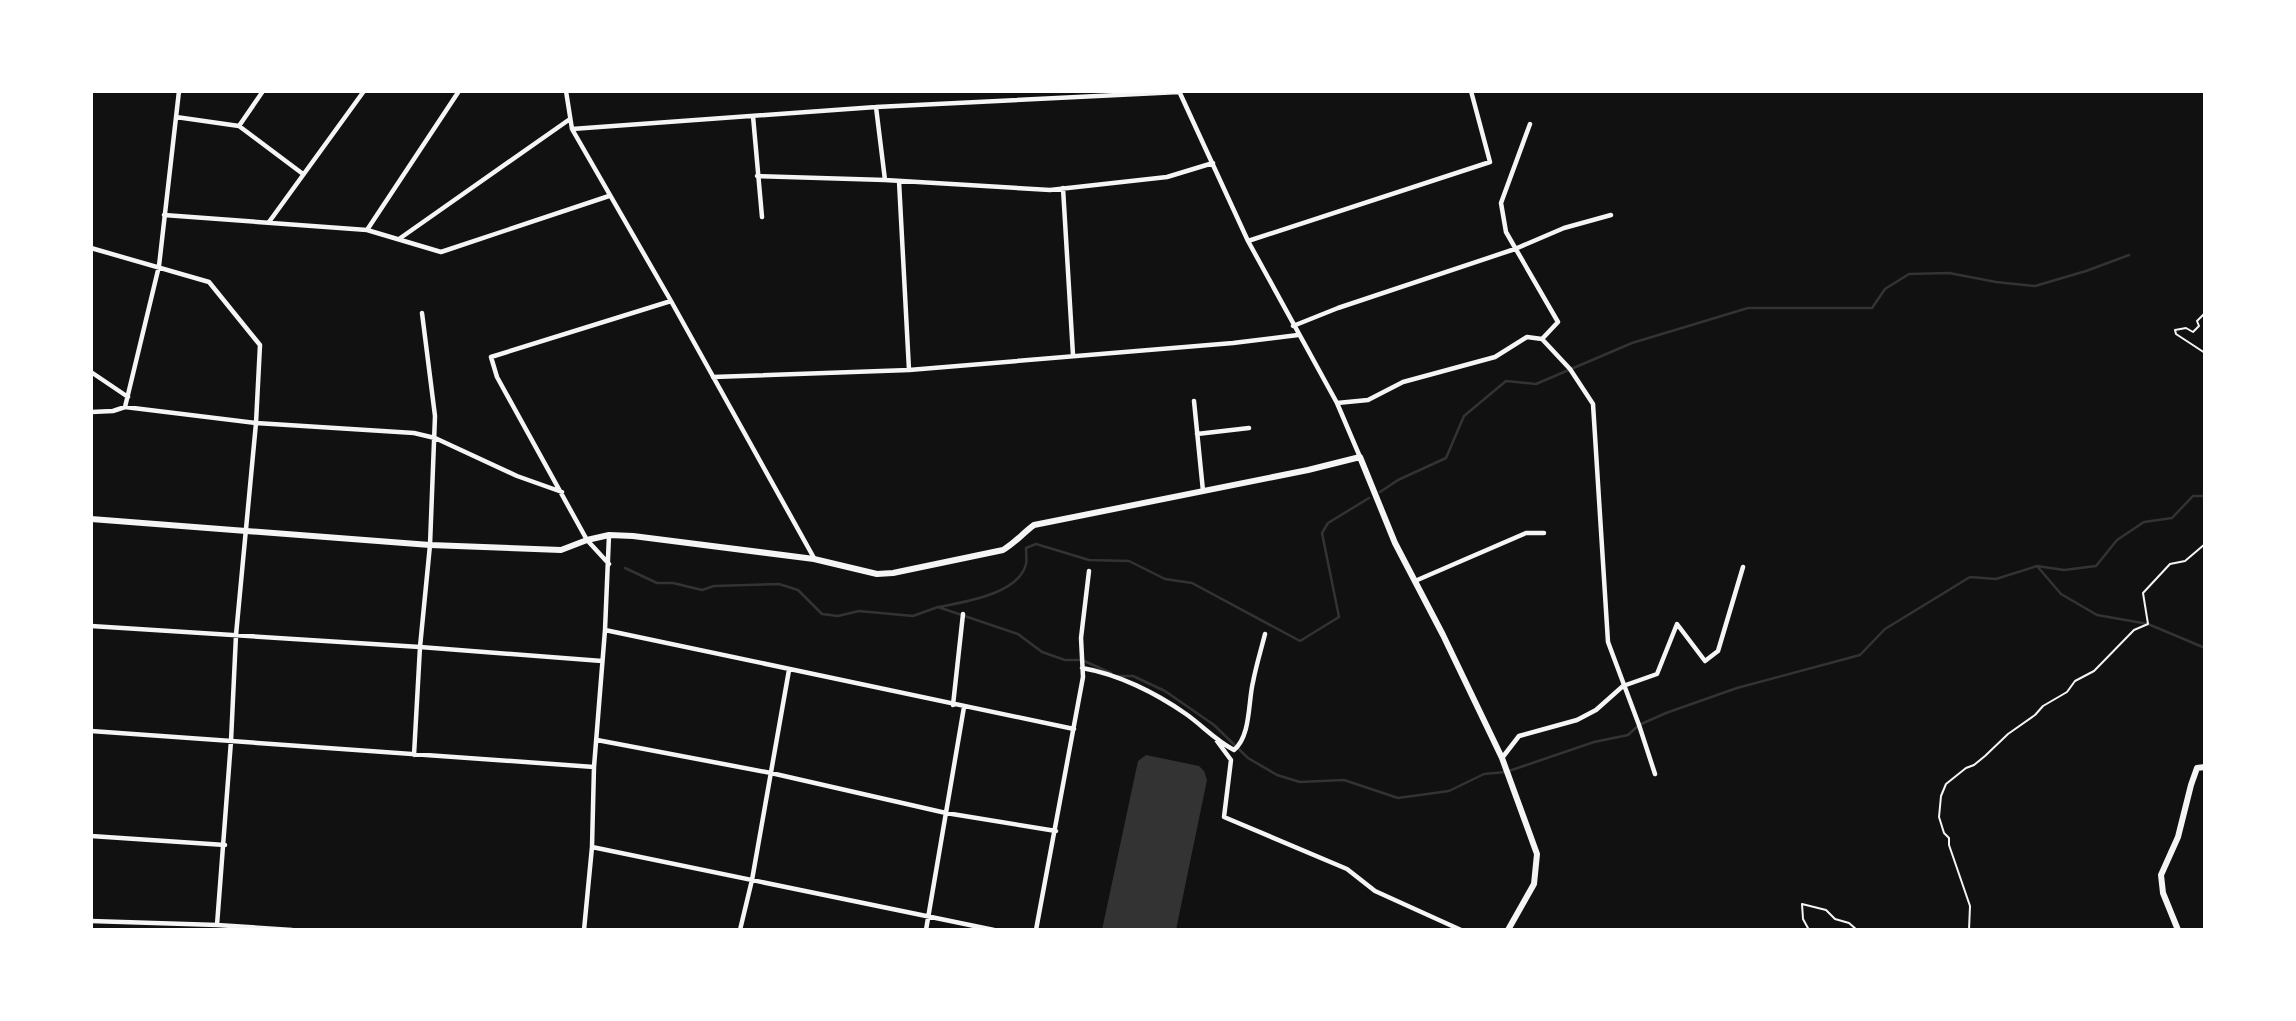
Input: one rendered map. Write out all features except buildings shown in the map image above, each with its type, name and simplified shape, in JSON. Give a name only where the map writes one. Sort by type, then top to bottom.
[{"type":"street","points":[[125,407],[159,266],[179,91]]},
{"type":"street","points":[[239,126],[263,91]]},
{"type":"street","points":[[269,222],[364,91]]},
{"type":"street","points":[[367,230],[460,91]]},
{"type":"street","points":[[566,91],[572,130],[671,301],[814,559]]},
{"type":"street","points":[[572,130],[876,107],[1179,91],[1248,242],[1337,403],[1395,543],[1502,758],[1508,781],[1537,854],[1534,884],[1508,930]]},
{"type":"street","points":[[1248,242],[1490,162],[1471,91]]},
{"type":"street","points":[[876,107],[885,180]]},
{"type":"street","points":[[753,116],[762,217]]},
{"type":"street","points":[[176,117],[239,126],[303,174]]},
{"type":"street","points":[[398,239],[570,119]]},
{"type":"street","points":[[1530,124],[1501,203],[1506,232],[1558,322],[1542,339]]},
{"type":"street","points":[[757,176],[885,180],[1050,190],[1167,177],[1213,163]]},
{"type":"street","points":[[899,181],[909,370]]},
{"type":"street","points":[[1063,188],[1073,355]]},
{"type":"street","points":[[164,215],[367,230],[441,252],[609,196]]},
{"type":"street","points":[[1293,326],[1338,308],[1516,248],[1564,228],[1611,215]]},
{"type":"street","points":[[91,248],[209,282],[260,345],[256,423],[236,635],[225,845],[217,925]]},
{"type":"street","points":[[608,564],[587,540],[497,377],[491,357],[671,301]]},
{"type":"street","points":[[414,755],[435,438],[435,416],[422,313]]},
{"type":"street","points":[[713,377],[909,370],[1233,343],[1298,335]]},
{"type":"street","points":[[1337,403],[1368,400],[1403,382],[1495,356],[1527,337],[1542,339],[1570,369],[1593,404],[1608,642],[1655,774]]},
{"type":"street","points":[[91,372],[128,397]]},
{"type":"street","points":[[1194,401],[1203,492]]},
{"type":"street","points":[[91,412],[113,411],[125,407],[256,423],[414,433],[435,438],[517,476],[562,492]]},
{"type":"street","points":[[1197,434],[1249,428]]},
{"type":"street","points":[[91,519],[430,545],[561,551],[587,540],[609,535],[704,544],[814,559],[863,571],[893,573],[1003,550],[1014,544],[1034,525],[1203,492],[1360,457]]},
{"type":"street","points":[[1415,581],[1526,533],[1544,533]]},
{"type":"street","points":[[584,930],[592,847],[594,767],[603,661],[609,535]]},
{"type":"street","points":[[1502,758],[1519,736],[1577,720],[1597,710],[1623,686],[1657,674],[1677,624],[1705,661],[1718,651],[1743,567]]},
{"type":"street","points":[[1036,930],[1083,677],[1080,638],[1089,571]]},
{"type":"street","points":[[953,705],[963,614]]},
{"type":"street","points":[[91,626],[603,661]]},
{"type":"street","points":[[605,630],[1074,729]]},
{"type":"street","points":[[1217,741],[1234,750],[1240,742],[1245,730],[1252,684],[1265,634]]},
{"type":"street","points":[[1082,668],[1099,671],[1152,693],[1187,715],[1217,741],[1231,760],[1224,817],[1347,869],[1375,891],[1461,930]]},
{"type":"street","points":[[740,930],[752,880],[789,670]]},
{"type":"street","points":[[926,930],[964,707]]},
{"type":"street","points":[[91,731],[594,767]]},
{"type":"street","points":[[597,740],[771,773],[946,813],[1056,831]]},
{"type":"street","points":[[2178,930],[2162,893],[2161,875],[2178,838],[2197,768],[2205,767]]},
{"type":"street","points":[[91,836],[225,845]]},
{"type":"street","points":[[592,847],[994,930]]},
{"type":"street","points":[[91,920],[292,930]]},
{"type":"path","points":[[2205,313],[2197,321],[2199,326],[2193,332],[2186,328],[2175,330],[2176,334],[2205,354]]},
{"type":"path","points":[[1969,930],[1970,906],[1961,886],[1949,838],[1944,833],[1939,817],[1941,796],[1946,784],[1974,765],[2043,706],[2067,692],[2075,681],[2094,671],[2134,630],[2148,624],[2143,593],[2170,565],[2185,561],[2205,544]]},
{"type":"path","points":[[1809,930],[1803,919],[1802,904],[1826,910],[1835,919],[1849,923],[1857,930]]},
{"type":"shaded area","points":[[1146,755],[1199,766],[1207,780],[1176,930],[1102,930],[1138,761]]},
{"type":"waterway","points":[[1380,492],[1398,480],[1446,458],[1464,416],[1506,381],[1536,384],[1632,343],[1748,308],[1872,308],[1885,289],[1909,274],[1949,273],[2035,286],[2129,255]]},
{"type":"waterway","points":[[1117,676],[1133,676],[1165,691],[1214,725],[1248,758],[1277,775],[1300,782],[1344,780],[1398,798],[1449,791],[1484,774],[1506,772],[1594,742],[1628,735],[1639,725],[1666,713],[1737,688],[1860,655],[1885,629],[1970,577],[1996,579],[2037,566],[2064,570],[2096,566],[2117,540],[2144,522],[2172,518],[2193,496],[2205,496]]},
{"type":"waterway","points":[[939,607],[989,595],[1013,583],[1026,564],[1026,548],[1036,544],[1089,560],[1129,561],[1165,579],[1192,583],[1300,641],[1339,617],[1322,533],[1328,523],[1369,498]]},
{"type":"waterway","points":[[2037,566],[2061,594],[2097,615],[2148,624],[2205,648]]},
{"type":"waterway","points":[[625,568],[657,583],[673,583],[702,590],[714,586],[779,584],[798,590],[822,614],[838,616],[859,611],[913,616],[938,607],[1018,634],[1042,652],[1065,660],[1082,660],[1111,673]]}]
